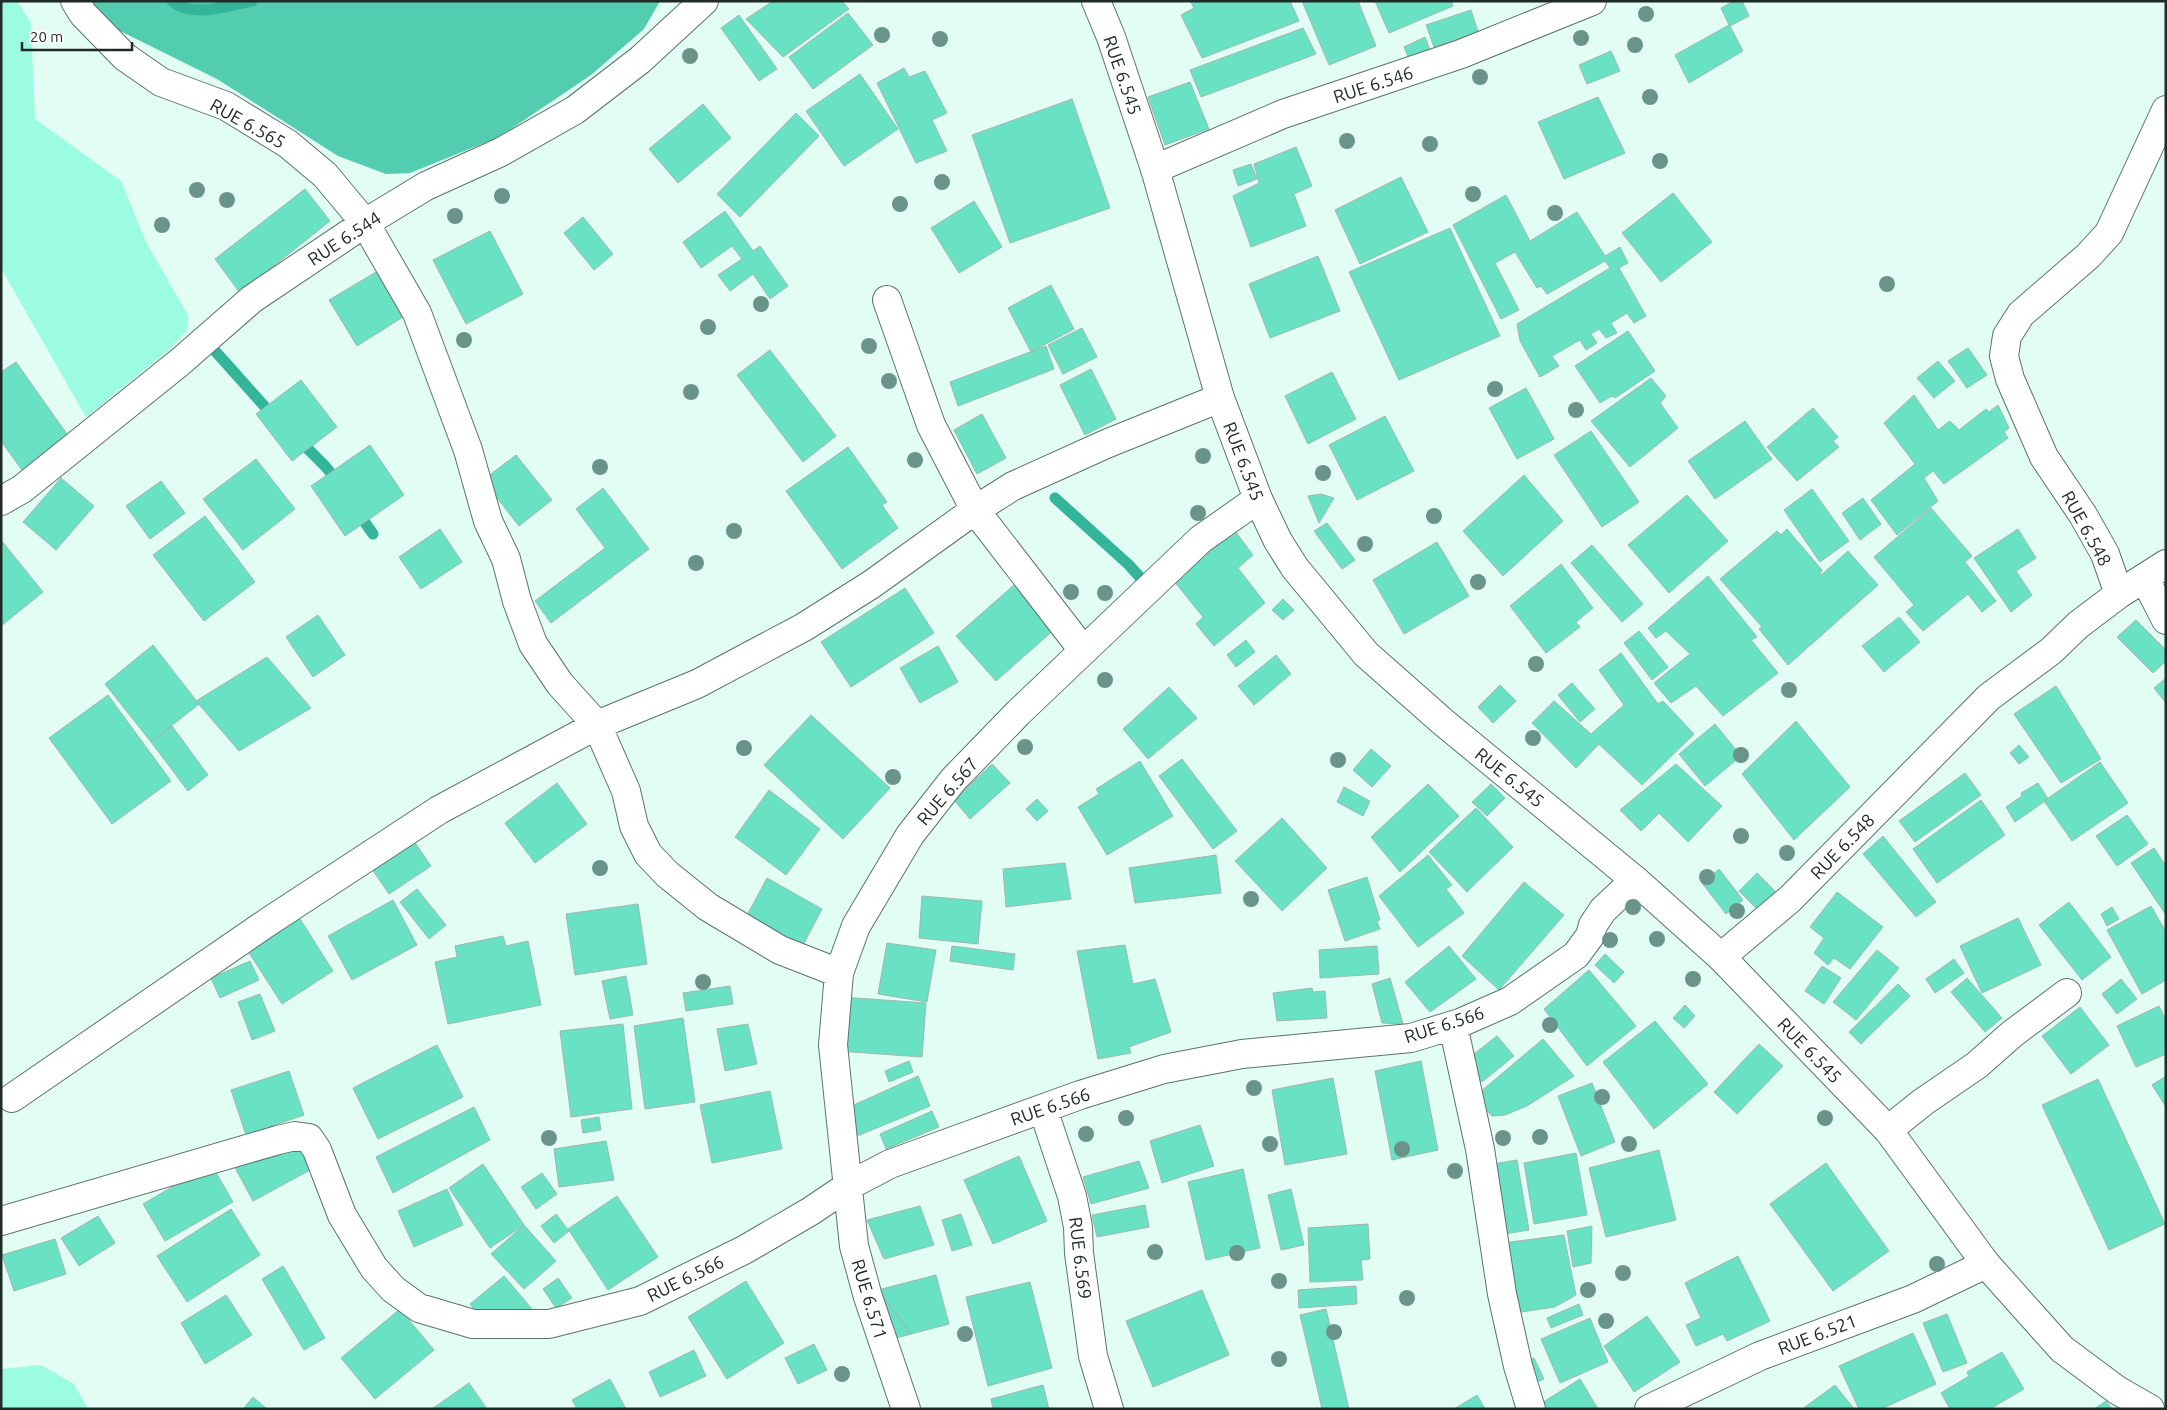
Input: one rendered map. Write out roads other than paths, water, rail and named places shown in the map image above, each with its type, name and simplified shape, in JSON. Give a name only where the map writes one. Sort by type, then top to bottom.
[{"type":"street","name":"RUE 6.565","points":[[75,1],[83,14],[125,57],[161,82],[226,106],[288,144],[325,175],[365,223],[417,313],[468,450],[488,521],[506,559],[517,601],[533,644],[560,684],[597,725],[626,790],[634,826],[648,854],[666,874],[708,907],[772,945],[839,974]]},
{"type":"street","name":"RUE 6.544","points":[[1,501],[22,489],[150,386],[252,299],[365,223],[426,186],[501,152],[575,110],[640,60],[704,1]]},
{"type":"street","name":"RUE 6.545","points":[[1096,1],[1111,37],[1155,169],[1220,398],[1258,499],[1278,541],[1295,568],[1366,654],[1443,722],[1635,880],[1721,957],[1888,1130],[1986,1264],[2062,1349],[2117,1390],[2150,1409]]},
{"type":"street","name":"RUE 6.546","points":[[1155,169],[1283,114],[1461,54],[1592,1]]},
{"type":"street","name":"RUE 6.548","points":[[1721,957],[1790,899],[1989,697],[2051,651],[2078,625],[2119,594],[2105,554],[2083,515],[2044,458],[2010,379],[2004,356],[2008,336],[2022,314],[2088,256],[2109,233],[2166,110]]},
{"type":"street","points":[[887,300],[931,425],[975,510],[1083,650]]},
{"type":"street","points":[[12,1098],[268,922],[439,810],[597,725],[697,684],[804,627],[872,584],[975,510],[1013,486],[1106,444],[1220,398]]},
{"type":"street","name":"RUE 6.567","points":[[848,1186],[834,1046],[839,974],[856,926],[910,835],[954,780],[1019,712],[1083,650],[1201,539],[1258,499]]},
{"type":"street","points":[[2119,594],[2155,572],[2166,620]]},
{"type":"street","name":"RUE 6.566","points":[[1,1221],[278,1140],[294,1136],[309,1138],[317,1150],[342,1216],[374,1268],[393,1289],[419,1308],[447,1318],[474,1324],[549,1324],[640,1301],[744,1250],[811,1211],[848,1186],[915,1154],[1080,1095],[1164,1068],[1242,1054],[1411,1038],[1453,1025],[1510,1001],[1576,955],[1590,936],[1593,925],[1603,910],[1635,880]]},
{"type":"street","points":[[1888,1130],[1923,1102],[1977,1066],[2012,1034],[2067,993]]},
{"type":"street","points":[[1453,1025],[1480,1149],[1502,1294],[1518,1366],[1532,1409]]},
{"type":"street","name":"RUE 6.569","points":[[1043,1109],[1072,1196],[1078,1227],[1079,1252],[1093,1356],[1108,1409]]},
{"type":"street","name":"RUE 6.571","points":[[848,1186],[854,1246],[868,1297],[906,1409]]},
{"type":"street","name":"RUE 6.521","points":[[1649,1409],[1760,1356],[1913,1298],[1986,1264]]},
{"type":"waterway","points":[[172,1],[189,9],[200,10],[222,8],[252,1]]},
{"type":"waterway","points":[[208,343],[274,417]]},
{"type":"waterway","points":[[297,438],[339,483]]},
{"type":"waterway","points":[[1055,498],[1129,565],[1146,584]]},
{"type":"waterway","points":[[357,511],[373,534]]}]
